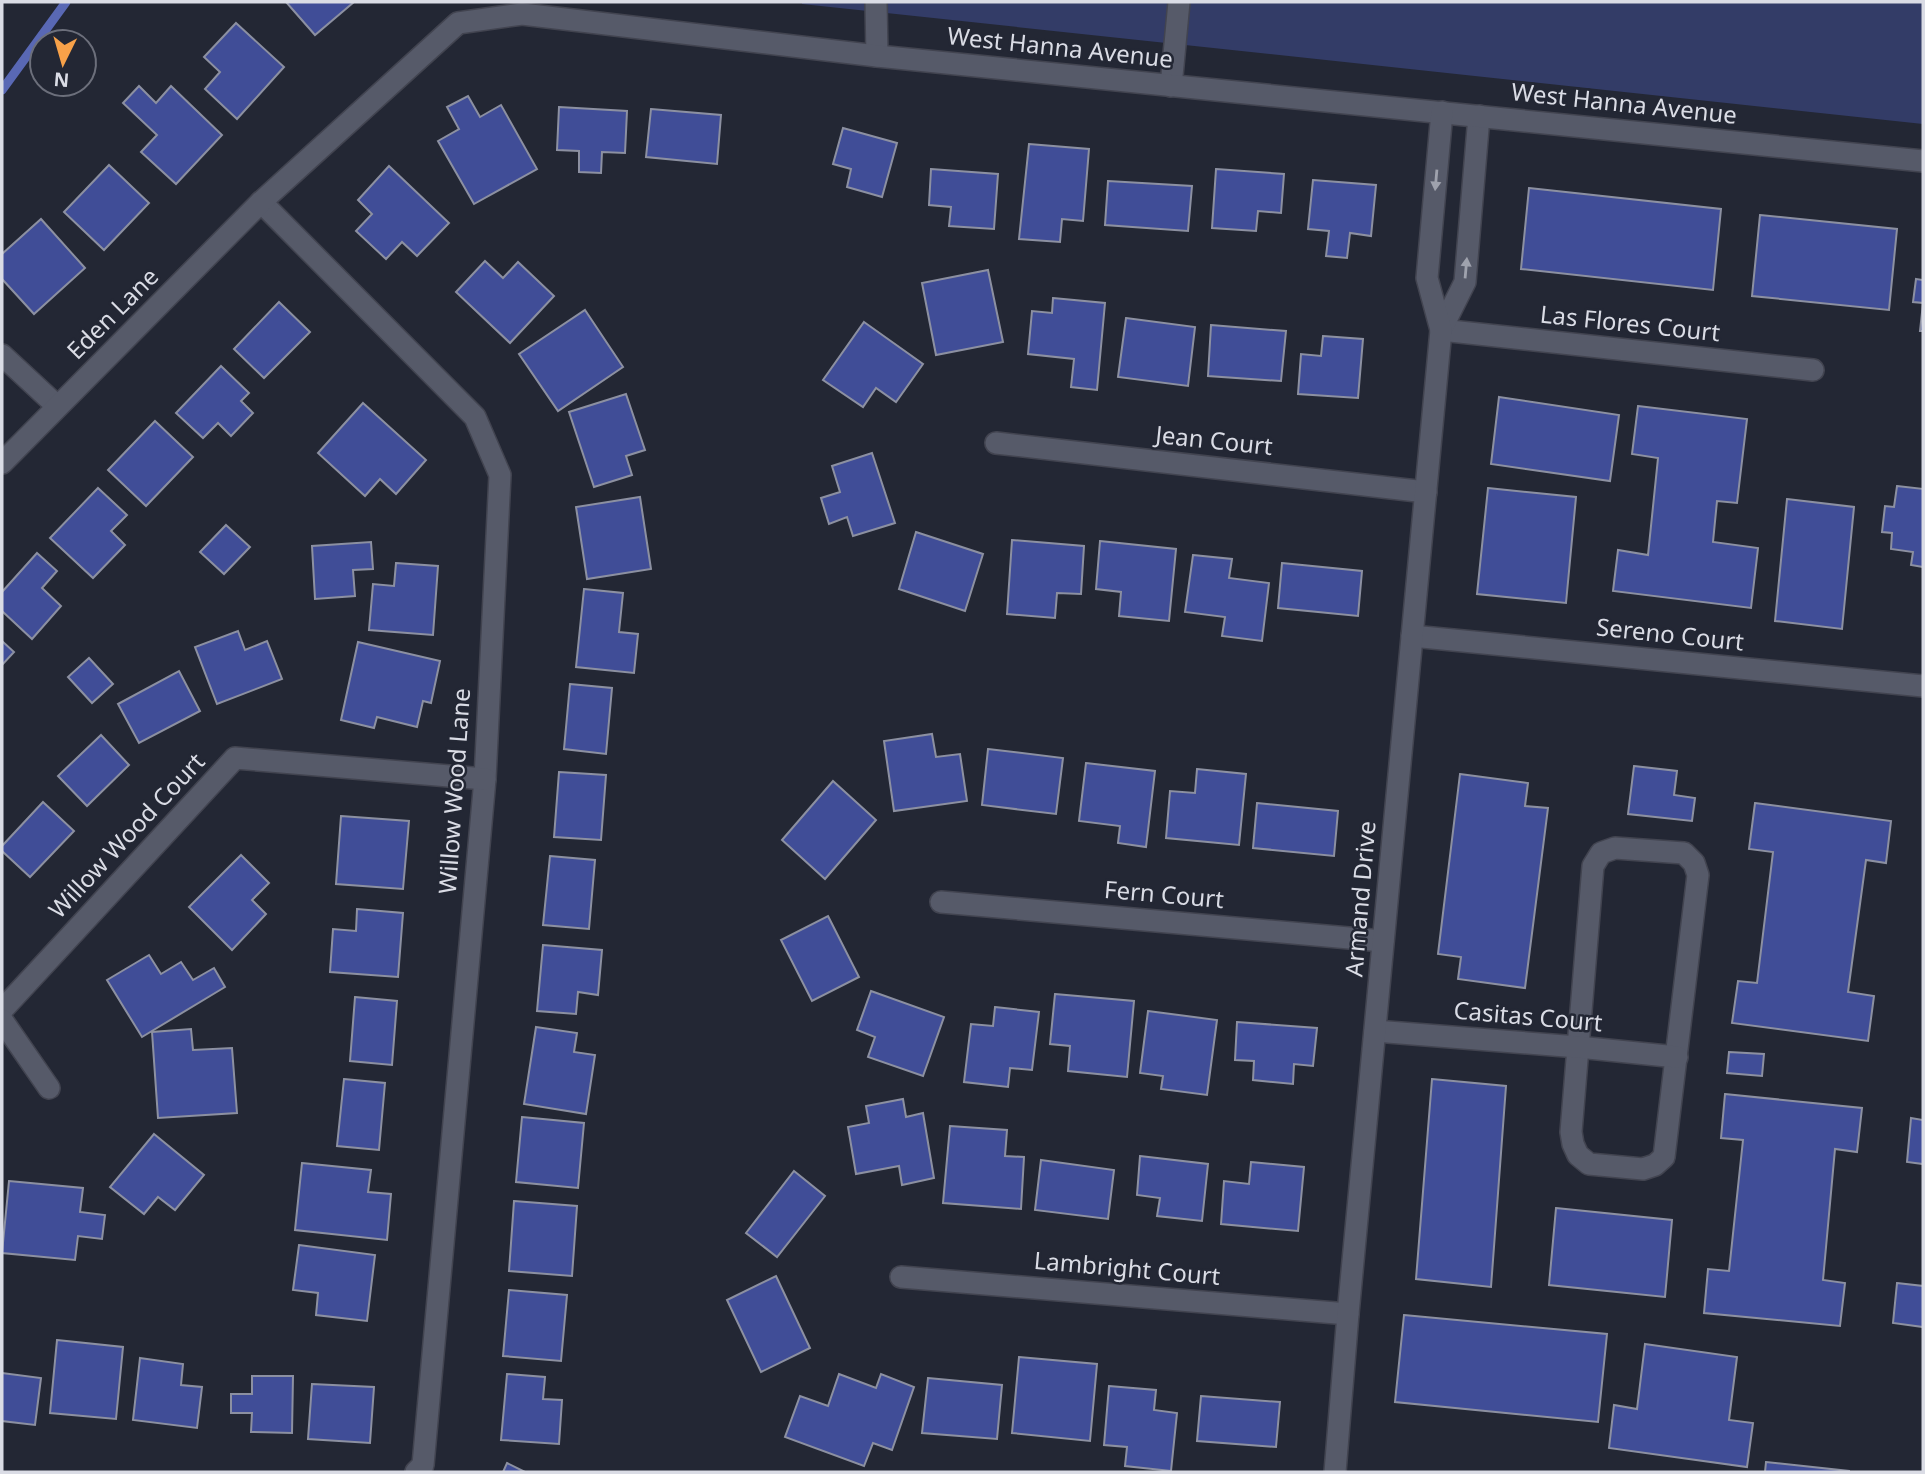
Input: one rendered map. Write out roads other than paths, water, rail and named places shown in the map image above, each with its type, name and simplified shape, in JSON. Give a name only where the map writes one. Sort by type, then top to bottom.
[{"type":"street","points":[[876,2],[877,56]]},
{"type":"street","points":[[1171,86],[1179,2]]},
{"type":"street","name":"West Hanna Avenue","points":[[261,202],[458,23],[522,14],[877,56],[1923,161]]},
{"type":"street","name":"Armand Drive","points":[[1335,1472],[1441,330],[1427,278],[1442,112]]},
{"type":"street","name":"Armand Drive","points":[[1441,330],[1465,282],[1479,116]]},
{"type":"street","name":"Eden Lane","points":[[2,463],[261,202]]},
{"type":"street","name":"Willow Wood Lane","points":[[261,202],[475,418],[500,475],[485,779],[423,1465],[416,1472]]},
{"type":"street","name":"Las Flores Court","points":[[1441,330],[1813,370]]},
{"type":"street","points":[[2,355],[57,407]]},
{"type":"street","name":"Jean Court","points":[[996,443],[1426,492]]},
{"type":"street","name":"Sereno Court","points":[[1412,636],[1923,686]]},
{"type":"street","name":"Willow Wood Court","points":[[2,1010],[235,758],[485,779]]},
{"type":"street","points":[[1615,848],[1684,853],[1694,863],[1698,875],[1664,1157],[1655,1165],[1643,1169],[1589,1164],[1578,1155],[1571,1132],[1578,1047],[1593,866],[1601,853],[1615,848]]},
{"type":"street","name":"Fern Court","points":[[941,902],[1383,941]]},
{"type":"street","points":[[2,1020],[48,1088]]},
{"type":"street","name":"Casitas Court","points":[[1375,1031],[1578,1047],[1677,1058]]},
{"type":"street","name":"Lambright Court","points":[[901,1277],[1348,1314]]},
{"type":"waterway","points":[[2,90],[66,2]]}]
